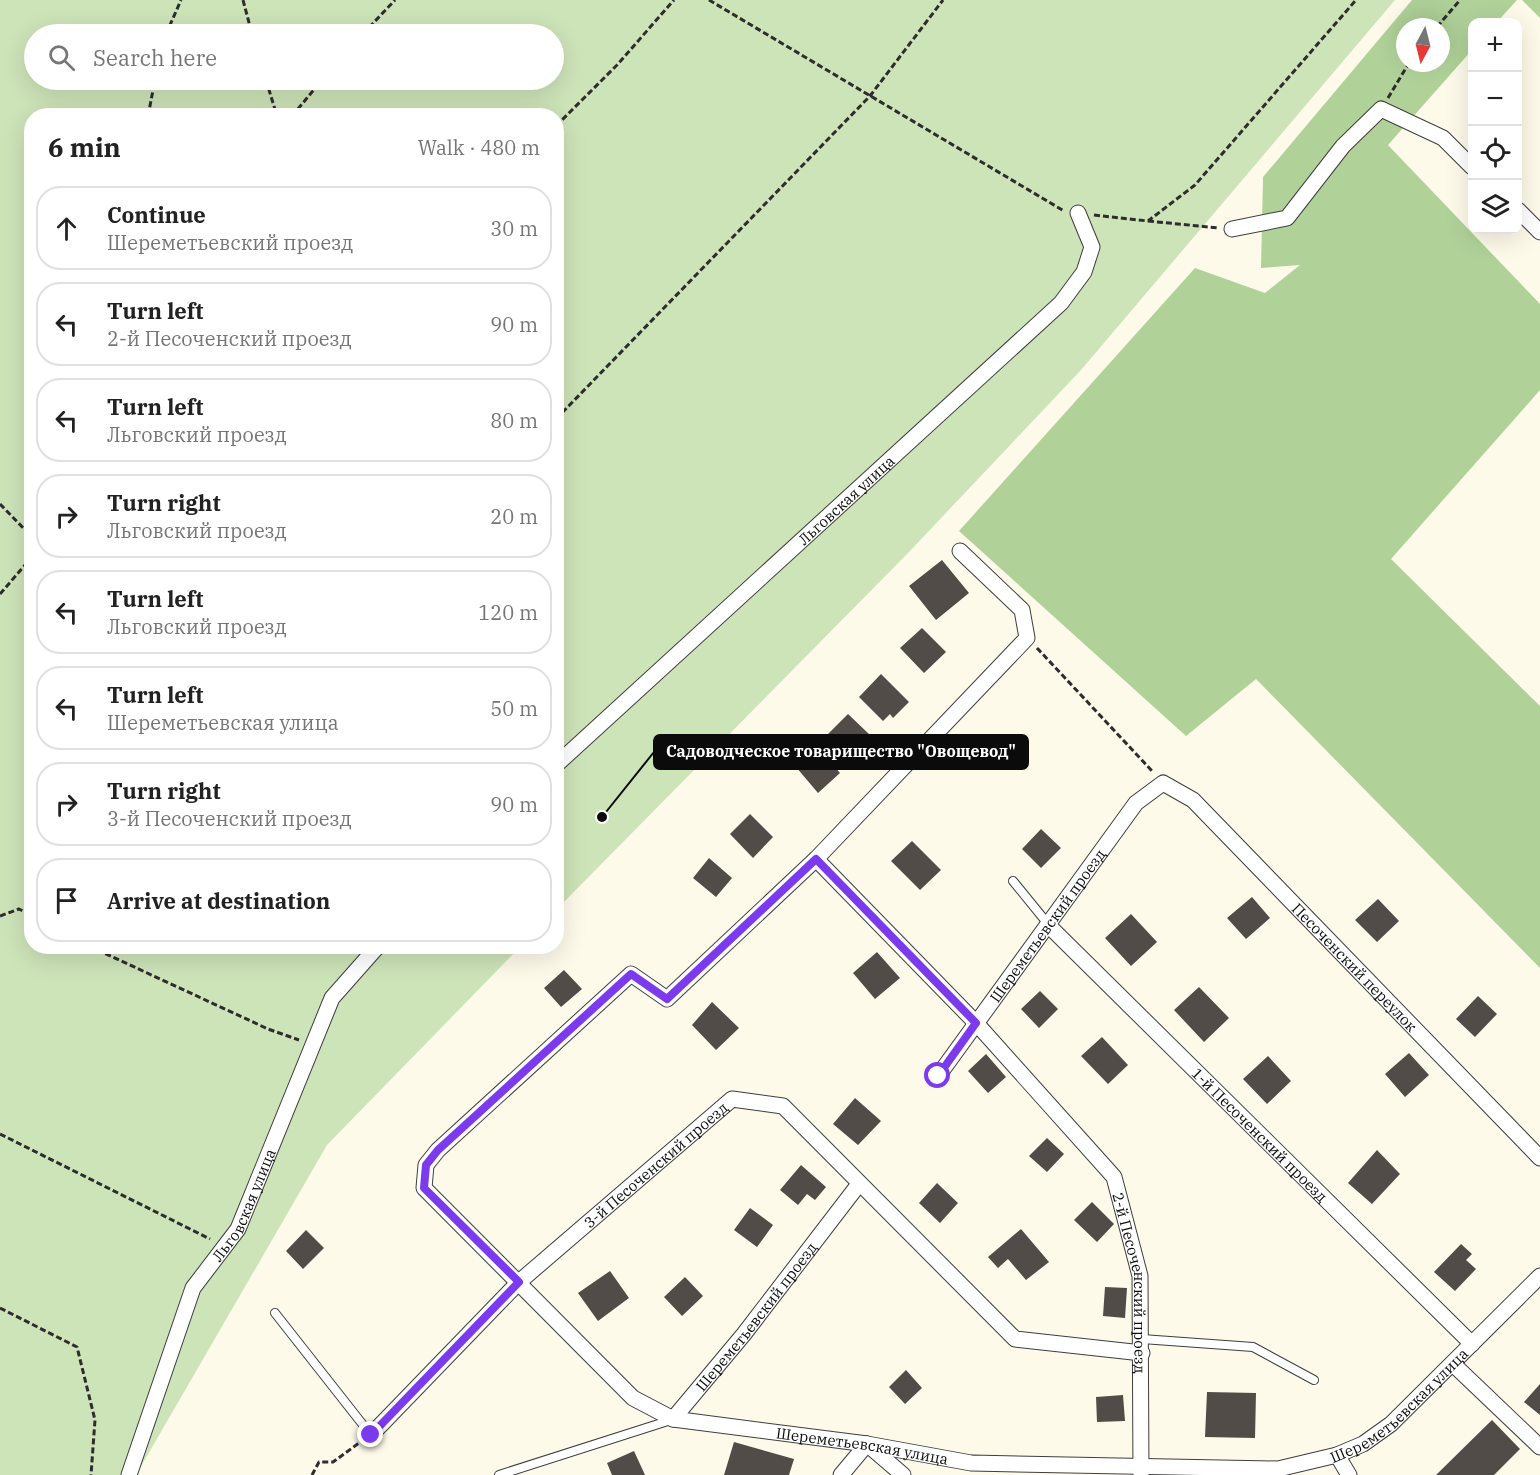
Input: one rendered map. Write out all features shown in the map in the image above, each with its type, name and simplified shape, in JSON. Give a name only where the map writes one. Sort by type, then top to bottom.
[{"type":"street","points":[[1232,229],[1287,218],[1343,146],[1381,110],[1443,138],[1468,162]]},
{"type":"street","name":"Льговская улица","points":[[564,758],[1061,303],[1084,272],[1092,247],[1078,213]]},
{"type":"street","points":[[1522,214],[1540,232]]},
{"type":"street","points":[[816,859],[1027,638],[1022,610],[960,551]]},
{"type":"street","name":"Шереметьевский проезд","points":[[938,1076],[1136,803],[1163,783]]},
{"type":"street","name":"Песоченский переулок","points":[[1163,783],[1193,800],[1540,1158]]},
{"type":"street","name":"2-й Песоченский проезд","points":[[816,859],[976,1023],[1114,1177],[1140,1276],[1141,1471]]},
{"type":"street","name":"Шереметьевская улица","points":[[816,859],[667,999],[631,974],[438,1150],[426,1165],[424,1188],[633,1398],[673,1419],[867,1444],[971,1463],[1141,1471],[1278,1469],[1337,1455],[1363,1444],[1391,1424],[1540,1276]]},
{"type":"street","name":"1-й Песоченский проезд","points":[[1048,925],[1472,1344]]},
{"type":"street","name":"Льговская улица","points":[[129,1475],[193,1288],[238,1229],[332,998],[371,954]]},
{"type":"street","name":"3-й Песоченский проезд","points":[[371,1435],[519,1282],[732,1099],[783,1106],[1015,1339],[1142,1346]]},
{"type":"street","name":"Шереметьевский проезд","points":[[673,1419],[744,1334],[859,1184]]},
{"type":"street","points":[[1453,1364],[1540,1447]]},
{"type":"street","points":[[841,1475],[867,1444],[903,1475]]},
{"type":"street","points":[[1337,1455],[1349,1475]]},
{"type":"lane","points":[[1013,881],[1048,925]]},
{"type":"lane","points":[[275,1312],[371,1435]]},
{"type":"lane","points":[[1142,1346],[1252,1347],[1314,1380]]},
{"type":"lane","points":[[499,1475],[673,1419]]},
{"type":"path","points":[[170,24],[181,0]]},
{"type":"path","points":[[243,0],[249,24]]},
{"type":"path","points":[[372,24],[395,0]]},
{"type":"path","points":[[564,118],[617,65],[674,0]]},
{"type":"path","points":[[709,0],[1063,211],[1232,229]]},
{"type":"path","points":[[564,411],[870,96],[943,0]]},
{"type":"path","points":[[1148,221],[1195,185],[1356,0]]},
{"type":"path","points":[[1445,18],[1460,0]]},
{"type":"path","points":[[1381,110],[1404,72]]},
{"type":"path","points":[[150,108],[153,90]]},
{"type":"path","points":[[269,90],[275,108]]},
{"type":"path","points":[[299,108],[314,90]]},
{"type":"path","points":[[0,504],[24,529]]},
{"type":"path","points":[[0,594],[24,566]]},
{"type":"path","points":[[1027,638],[1163,783]]},
{"type":"path","points":[[0,916],[19,909],[24,912]]},
{"type":"path","points":[[106,954],[268,1029],[313,1044]]},
{"type":"path","points":[[0,1134],[187,1230],[226,1245]]},
{"type":"path","points":[[0,1308],[77,1347],[95,1420],[91,1475]]},
{"type":"path","points":[[312,1475],[320,1462],[333,1462],[371,1435]]},
{"type":"green space","points":[[0,0],[1395,0],[1081,370],[909,552],[564,902],[564,108],[24,108],[24,954],[513,954],[327,1145],[136,1475],[0,1475]]},
{"type":"green space","points":[[1412,0],[1517,0],[1501,18],[1468,18],[1468,55],[1388,145],[1468,229],[1468,234],[1473,234],[1540,304],[1540,390],[1391,559],[1540,706],[1540,968],[1256,679],[1186,736],[959,531],[1195,268],[1265,293],[1300,265],[1261,268],[1263,177],[1396,19],[1396,72],[1450,72],[1450,18],[1397,18]]},
{"type":"green space","points":[[1522,0],[1540,0],[1540,18]]},
{"type":"building","points":[[942,560],[969,593],[936,620],[909,586]]},
{"type":"building","points":[[922,628],[946,652],[924,673],[900,648]]},
{"type":"building","points":[[881,674],[909,702],[893,718],[890,714],[883,721],[859,697]]},
{"type":"building","points":[[848,714],[870,735],[849,758],[826,736]]},
{"type":"building","points":[[818,747],[840,773],[818,793],[796,767]]},
{"type":"building","points":[[750,814],[773,837],[753,858],[730,834]]},
{"type":"building","points":[[1041,829],[1061,848],[1041,868],[1022,849]]},
{"type":"building","points":[[912,841],[941,870],[920,890],[891,861]]},
{"type":"building","points":[[709,858],[732,878],[716,897],[693,878]]},
{"type":"building","points":[[1252,897],[1270,918],[1246,939],[1227,918]]},
{"type":"building","points":[[1378,899],[1399,921],[1377,942],[1355,920]]},
{"type":"building","points":[[1131,914],[1157,942],[1131,966],[1105,938]]},
{"type":"building","points":[[877,952],[900,978],[875,999],[853,973]]},
{"type":"building","points":[[564,970],[582,989],[561,1007],[544,988]]},
{"type":"building","points":[[1199,987],[1229,1018],[1204,1042],[1174,1010]]},
{"type":"building","points":[[1040,991],[1058,1009],[1039,1028],[1021,1009]]},
{"type":"building","points":[[1478,996],[1497,1014],[1475,1037],[1456,1019]]},
{"type":"building","points":[[712,1002],[739,1028],[716,1050],[692,1025]]},
{"type":"building","points":[[1102,1037],[1128,1065],[1108,1084],[1081,1056]]},
{"type":"building","points":[[1409,1053],[1429,1075],[1405,1097],[1385,1074]]},
{"type":"building","points":[[986,1054],[1006,1077],[988,1093],[968,1071]]},
{"type":"building","points":[[1268,1056],[1291,1081],[1267,1104],[1243,1079]]},
{"type":"building","points":[[855,1098],[881,1121],[858,1145],[833,1124]]},
{"type":"building","points":[[1047,1138],[1064,1154],[1047,1172],[1029,1156]]},
{"type":"building","points":[[1377,1150],[1400,1174],[1372,1204],[1348,1183]]},
{"type":"building","points":[[801,1165],[826,1187],[815,1200],[807,1194],[798,1205],[780,1190]]},
{"type":"building","points":[[937,1183],[958,1203],[940,1223],[919,1203]]},
{"type":"building","points":[[1092,1202],[1114,1224],[1097,1242],[1074,1220]]},
{"type":"building","points":[[750,1208],[773,1225],[757,1247],[734,1230]]},
{"type":"building","points":[[1021,1229],[1049,1262],[1026,1280],[1008,1259],[998,1268],[988,1257]]},
{"type":"building","points":[[306,1230],[324,1248],[303,1269],[286,1251]]},
{"type":"building","points":[[1461,1244],[1472,1254],[1466,1260],[1476,1269],[1455,1291],[1434,1272]]},
{"type":"building","points":[[610,1271],[629,1298],[598,1321],[578,1293]]},
{"type":"building","points":[[685,1277],[703,1296],[682,1316],[664,1297]]},
{"type":"building","points":[[1105,1287],[1127,1288],[1125,1318],[1103,1316]]},
{"type":"building","points":[[906,1370],[922,1388],[905,1404],[889,1387]]},
{"type":"building","points":[[1540,1384],[1540,1415],[1524,1402]]},
{"type":"building","points":[[1207,1392],[1256,1393],[1255,1438],[1205,1437]]},
{"type":"building","points":[[1123,1395],[1125,1421],[1097,1422],[1096,1397]]},
{"type":"building","points":[[1492,1420],[1520,1449],[1494,1475],[1436,1475]]},
{"type":"building","points":[[734,1442],[794,1459],[789,1475],[724,1475]]},
{"type":"building","points":[[634,1451],[645,1475],[612,1475],[607,1463]]},
{"type":"place","name":"Садоводческое товарищество \"Овощевод\"","points":[[602,817]]},
{"type":"route","points":[[371,1435],[519,1282],[424,1188],[426,1165],[438,1150],[515,1078],[631,974],[667,999],[816,859],[976,1023],[938,1076]]}]
